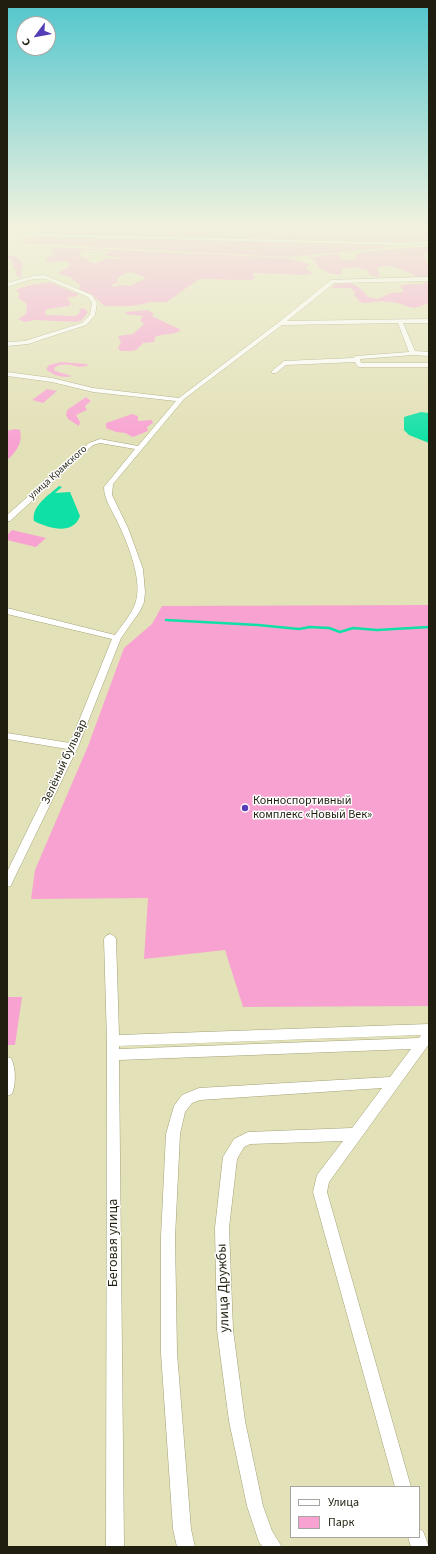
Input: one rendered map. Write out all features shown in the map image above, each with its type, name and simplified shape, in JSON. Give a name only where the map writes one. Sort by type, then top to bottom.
[{"type":"street","points":[[7,344],[26,343],[84,324],[92,318],[95,303],[91,298]]},
{"type":"street","name":"Зелёный бульвар","points":[[7,883],[10,867],[73,748],[117,638],[138,607],[141,594],[141,577],[138,564],[108,491],[110,483],[181,400],[313,298]]},
{"type":"street","points":[[281,323],[429,321]]},
{"type":"street","points":[[400,322],[412,353]]},
{"type":"street","points":[[274,372],[284,362],[357,360],[356,358],[412,353],[429,354]]},
{"type":"street","points":[[357,360],[359,364],[429,365]]},
{"type":"street","points":[[7,374],[52,380],[93,390],[181,400]]},
{"type":"street","name":"улица Крамского","points":[[7,519],[91,444],[100,441],[139,448]]},
{"type":"street","points":[[7,611],[117,638]]},
{"type":"street","points":[[7,736],[73,748]]},
{"type":"street","name":"Беговая улица","points":[[110,939],[113,1048],[116,1547]]},
{"type":"street","points":[[113,1048],[429,1029]]},
{"type":"street","points":[[113,1048],[426,1038]]},
{"type":"street","points":[[403,1486],[320,1192],[322,1180],[426,1038]]},
{"type":"street","points":[[7,1062],[9,1066],[7,1090]]},
{"type":"street","points":[[186,1547],[182,1529],[169,1353],[168,1237],[173,1134],[179,1110],[187,1099],[199,1094],[394,1082]]},
{"type":"street","name":"улица Дружбы","points":[[273,1547],[265,1536],[255,1506],[237,1421],[225,1330],[222,1228],[230,1157],[239,1143],[248,1138],[356,1134]]},
{"type":"green space","points":[[18,298],[69,298],[67,298],[71,304],[69,306],[48,309],[45,311],[46,315],[76,316],[80,312],[79,309],[84,308],[88,312],[82,320],[78,322],[35,320],[25,322],[18,319],[26,314],[27,304]]},
{"type":"green space","points":[[96,298],[173,298],[167,302],[151,302],[133,306],[107,306]]},
{"type":"green space","points":[[357,298],[378,299],[381,298],[429,298],[429,301],[427,304],[415,308],[398,303],[383,301],[363,303],[358,301],[359,299]]},
{"type":"green space","points":[[148,310],[154,314],[152,316],[181,330],[175,333],[155,337],[154,342],[143,343],[136,350],[121,351],[118,348],[121,342],[118,336],[133,334],[144,324],[140,320],[143,316],[125,314],[127,312]]},
{"type":"green space","points":[[61,362],[88,365],[80,367],[63,365],[54,368],[55,371],[72,376],[69,377],[58,376],[46,369],[49,365]]},
{"type":"green space","points":[[47,389],[57,391],[43,403],[32,400]]},
{"type":"green space","points":[[86,397],[91,401],[85,406],[87,410],[76,415],[80,422],[79,426],[68,419],[66,415],[67,410]]},
{"type":"green space","points":[[132,414],[138,416],[138,421],[152,420],[153,423],[147,427],[148,431],[133,437],[125,433],[116,432],[106,428],[106,423]]},
{"type":"green space","points":[[15,429],[20,430],[20,443],[16,451],[7,460],[7,431]]},
{"type":"green space","points":[[12,530],[46,538],[36,547],[7,540],[7,535]]},
{"type":"green space","name":"Конноспортивный комплекс «Новый Век»","points":[[429,605],[429,1006],[243,1007],[225,950],[144,959],[148,898],[31,899],[35,870],[88,746],[124,648],[152,624],[162,606]]},
{"type":"green space","points":[[7,997],[22,997],[15,1045],[7,1045]]},
{"type":"shaded area","points":[[421,412],[429,413],[429,443],[409,435],[404,430],[404,417]]},
{"type":"shaded area","points":[[59,486],[62,487],[55,493],[70,492],[80,516],[77,522],[72,526],[60,529],[46,526],[34,521],[35,510],[46,497]]},
{"type":"waterway","points":[[166,620],[258,625],[299,629],[310,627],[329,628],[340,632],[353,628],[377,630],[429,627]]},
{"type":"place","name":"Конноспортивный комплекс «Новый Век»","points":[[245,808]]}]
